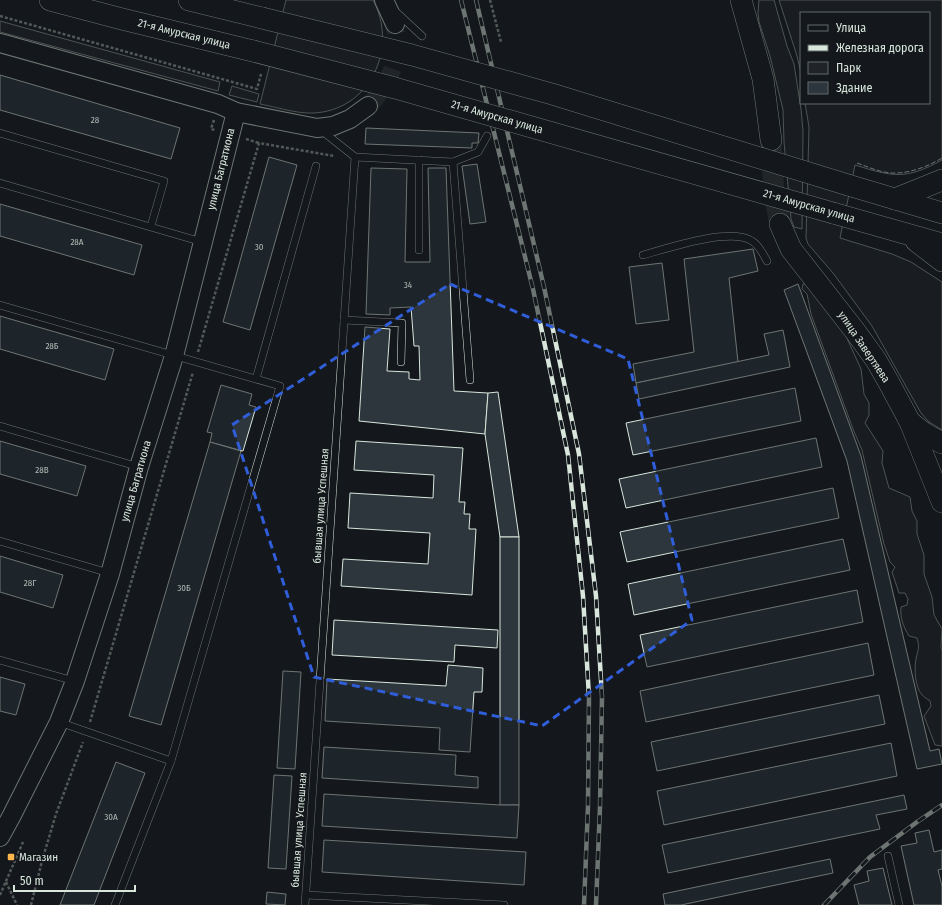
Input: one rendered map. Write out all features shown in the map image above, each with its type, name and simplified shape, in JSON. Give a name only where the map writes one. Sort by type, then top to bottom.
[{"type":"main road","name":"21-я Амурская улица","points":[[50,0],[395,88],[942,244]]},
{"type":"main road","points":[[189,0],[412,55],[552,94],[942,213]]},
{"type":"main road","points":[[741,0],[763,79],[771,140]]},
{"type":"main road","points":[[895,199],[942,180]]},
{"type":"main road","name":"улица Завертяева","points":[[780,224],[791,249],[876,360],[910,422],[942,502]]},
{"type":"main road","points":[[909,235],[942,261]]},
{"type":"main road","points":[[910,422],[924,433],[942,443]]},
{"type":"street","points":[[385,1],[395,24]]},
{"type":"street","points":[[0,43],[218,104],[236,112],[317,128],[334,126],[350,119],[368,106]]},
{"type":"street","name":"улица Багратиона","points":[[0,837],[59,722],[75,681],[110,574],[139,467],[174,356],[236,112]]},
{"type":"lane","points":[[385,1],[422,36]]},
{"type":"lane","points":[[317,128],[355,157],[453,162],[478,152],[487,136]]},
{"type":"lane","points":[[0,133],[164,181],[151,226]]},
{"type":"lane","name":"бывшая улица Успешная","points":[[305,905],[355,157]]},
{"type":"lane","points":[[419,160],[419,250]]},
{"type":"lane","points":[[453,162],[470,380]]},
{"type":"lane","points":[[256,379],[316,166]]},
{"type":"lane","points":[[0,183],[202,242]]},
{"type":"lane","points":[[643,255],[710,238],[741,237],[753,241],[768,261]]},
{"type":"lane","points":[[0,305],[280,386],[171,760],[115,905]]},
{"type":"lane","points":[[344,320],[402,323],[401,362]]},
{"type":"lane","points":[[0,426],[139,467]]},
{"type":"lane","points":[[0,541],[110,574]]},
{"type":"lane","points":[[0,660],[75,681]]},
{"type":"lane","points":[[59,722],[171,760]]},
{"type":"lane","points":[[888,856],[899,905]]},
{"type":"lane","points":[[306,895],[504,905]]},
{"type":"path","points":[[490,0],[501,42]]},
{"type":"path","points":[[0,16],[257,89],[261,74]]},
{"type":"path","points":[[31,905],[56,814],[87,732],[259,143],[331,156],[355,157]]},
{"type":"path","points":[[0,895],[23,842]]},
{"type":"path","points":[[6,882],[17,905]]},
{"type":"highlighted area","points":[[450,284],[628,359],[692,620],[542,726],[314,677],[232,425]]},
{"type":"green space","points":[[286,0],[373,0],[380,17],[382,35],[381,52],[376,69],[368,84],[356,97],[341,106],[315,113],[292,111],[260,104]]},
{"type":"green space","points":[[759,0],[774,0],[787,46],[794,64],[803,131],[802,229],[794,227],[791,219],[784,142],[783,110],[770,56],[759,22]]},
{"type":"green space","points":[[779,0],[942,0],[942,160],[909,174],[890,174],[855,165],[840,238],[892,254],[911,262],[942,282],[942,430],[929,422],[921,413],[872,326],[833,273],[808,244],[806,238],[809,127],[805,104],[930,104],[930,12],[800,12],[800,69]]},
{"type":"green space","points":[[0,21],[220,82],[218,91],[0,32]]},
{"type":"green space","points":[[232,86],[259,94],[257,102],[229,95]]},
{"type":"green space","points":[[803,284],[806,284],[845,334],[861,369],[864,394],[869,403],[869,415],[865,423],[883,451],[882,463],[889,488],[910,497],[912,511],[917,521],[917,534],[924,555],[924,574],[932,597],[934,615],[942,629],[942,746],[935,745],[924,716],[931,706],[930,701],[923,696],[916,683],[915,668],[918,642],[917,638],[909,636],[901,615],[901,607],[907,605],[908,599],[905,593],[899,593],[892,572],[895,567],[890,562],[884,544],[862,450],[811,314],[807,294],[802,289]]},
{"type":"building","points":[[0,75],[180,128],[171,159],[0,110]]},
{"type":"building","points":[[366,128],[479,133],[478,143],[472,143],[472,148],[365,144]]},
{"type":"building","points":[[269,157],[297,165],[250,330],[223,322]]},
{"type":"building","points":[[477,164],[486,222],[470,224],[462,166]]},
{"type":"building","points":[[371,168],[407,169],[405,262],[430,262],[428,168],[446,168],[454,391],[488,393],[485,434],[359,421],[365,327],[390,329],[387,371],[409,372],[409,379],[420,380],[419,346],[414,346],[411,307],[390,308],[390,315],[366,314]]},
{"type":"building","points":[[0,204],[142,245],[134,275],[0,236]]},
{"type":"building","points":[[753,249],[758,271],[729,278],[738,362],[636,383],[633,364],[694,352],[684,259]]},
{"type":"building","points":[[662,263],[669,320],[636,324],[629,267]]},
{"type":"building","points":[[798,284],[861,456],[930,751],[939,749],[942,764],[917,769],[847,461],[784,290]]},
{"type":"building","points":[[0,316],[114,349],[105,380],[0,349]]},
{"type":"building","points":[[783,330],[790,367],[639,399],[636,383],[769,355],[764,334]]},
{"type":"building","points":[[221,385],[252,394],[249,405],[256,407],[243,451],[210,442],[212,433],[207,432]]},
{"type":"building","points":[[795,388],[801,421],[633,455],[626,423]]},
{"type":"building","points":[[498,392],[519,537],[500,537],[485,434],[488,393]]},
{"type":"building","points":[[816,438],[822,467],[626,508],[619,479]]},
{"type":"building","points":[[0,441],[86,466],[77,496],[0,474]]},
{"type":"building","points":[[356,441],[463,448],[459,502],[465,502],[464,514],[470,514],[469,529],[476,529],[472,595],[341,586],[343,559],[428,564],[430,533],[348,528],[350,493],[433,498],[434,475],[354,470]]},
{"type":"building","points":[[210,442],[241,451],[161,725],[129,716]]},
{"type":"building","points":[[833,488],[839,518],[627,562],[620,532]]},
{"type":"building","points":[[500,537],[519,537],[519,805],[500,805]]},
{"type":"building","points":[[843,539],[850,570],[634,615],[628,584]]},
{"type":"building","points":[[0,556],[63,575],[53,608],[0,592]]},
{"type":"building","points":[[857,590],[863,622],[647,667],[640,635]]},
{"type":"building","points":[[334,620],[498,630],[497,648],[455,645],[454,662],[332,655]]},
{"type":"building","points":[[868,643],[874,675],[646,722],[640,691]]},
{"type":"building","points":[[448,665],[483,668],[482,692],[474,692],[470,752],[439,750],[440,728],[325,721],[327,679],[446,686]]},
{"type":"building","points":[[283,671],[301,672],[295,769],[277,768]]},
{"type":"building","points":[[0,677],[25,684],[16,715],[0,711]]},
{"type":"building","points":[[879,695],[885,724],[657,771],[651,742]]},
{"type":"building","points":[[891,743],[897,776],[664,825],[657,791]]},
{"type":"building","points":[[324,747],[456,755],[455,775],[478,777],[478,788],[322,778]]},
{"type":"building","points":[[116,762],[145,773],[94,905],[60,905]]},
{"type":"building","points":[[274,775],[292,776],[286,869],[268,868]]},
{"type":"building","points":[[324,794],[519,805],[517,838],[322,826]]},
{"type":"building","points":[[904,795],[907,809],[876,815],[880,829],[668,873],[662,845]]},
{"type":"building","points":[[929,830],[934,852],[942,850],[942,869],[938,870],[942,886],[942,905],[914,905],[901,846],[917,843],[915,833]]},
{"type":"building","points":[[324,840],[526,852],[524,885],[322,872]]},
{"type":"building","points":[[830,859],[833,873],[681,905],[665,905],[663,894]]},
{"type":"building","points":[[883,868],[892,905],[859,905],[854,885],[869,881],[867,871]]},
{"type":"building","points":[[267,892],[286,894],[285,905],[266,904]]},
{"type":"tunnel","points":[[368,106],[379,94],[392,71],[397,46],[395,24]]},
{"type":"tunnel","points":[[771,140],[774,194],[780,224]]},
{"type":"railway","points":[[461,0],[533,289],[568,455],[583,596],[589,697],[588,806],[584,905]]},
{"type":"railway","points":[[476,0],[544,287],[579,454],[596,596],[602,697],[596,905]]},
{"type":"railway","points":[[824,905],[870,857],[942,805]]},
{"type":"fence","points":[[857,163],[882,172],[897,173],[917,169],[942,158]]},
{"type":"place","name":"Магазин","points":[[11,857]]}]
